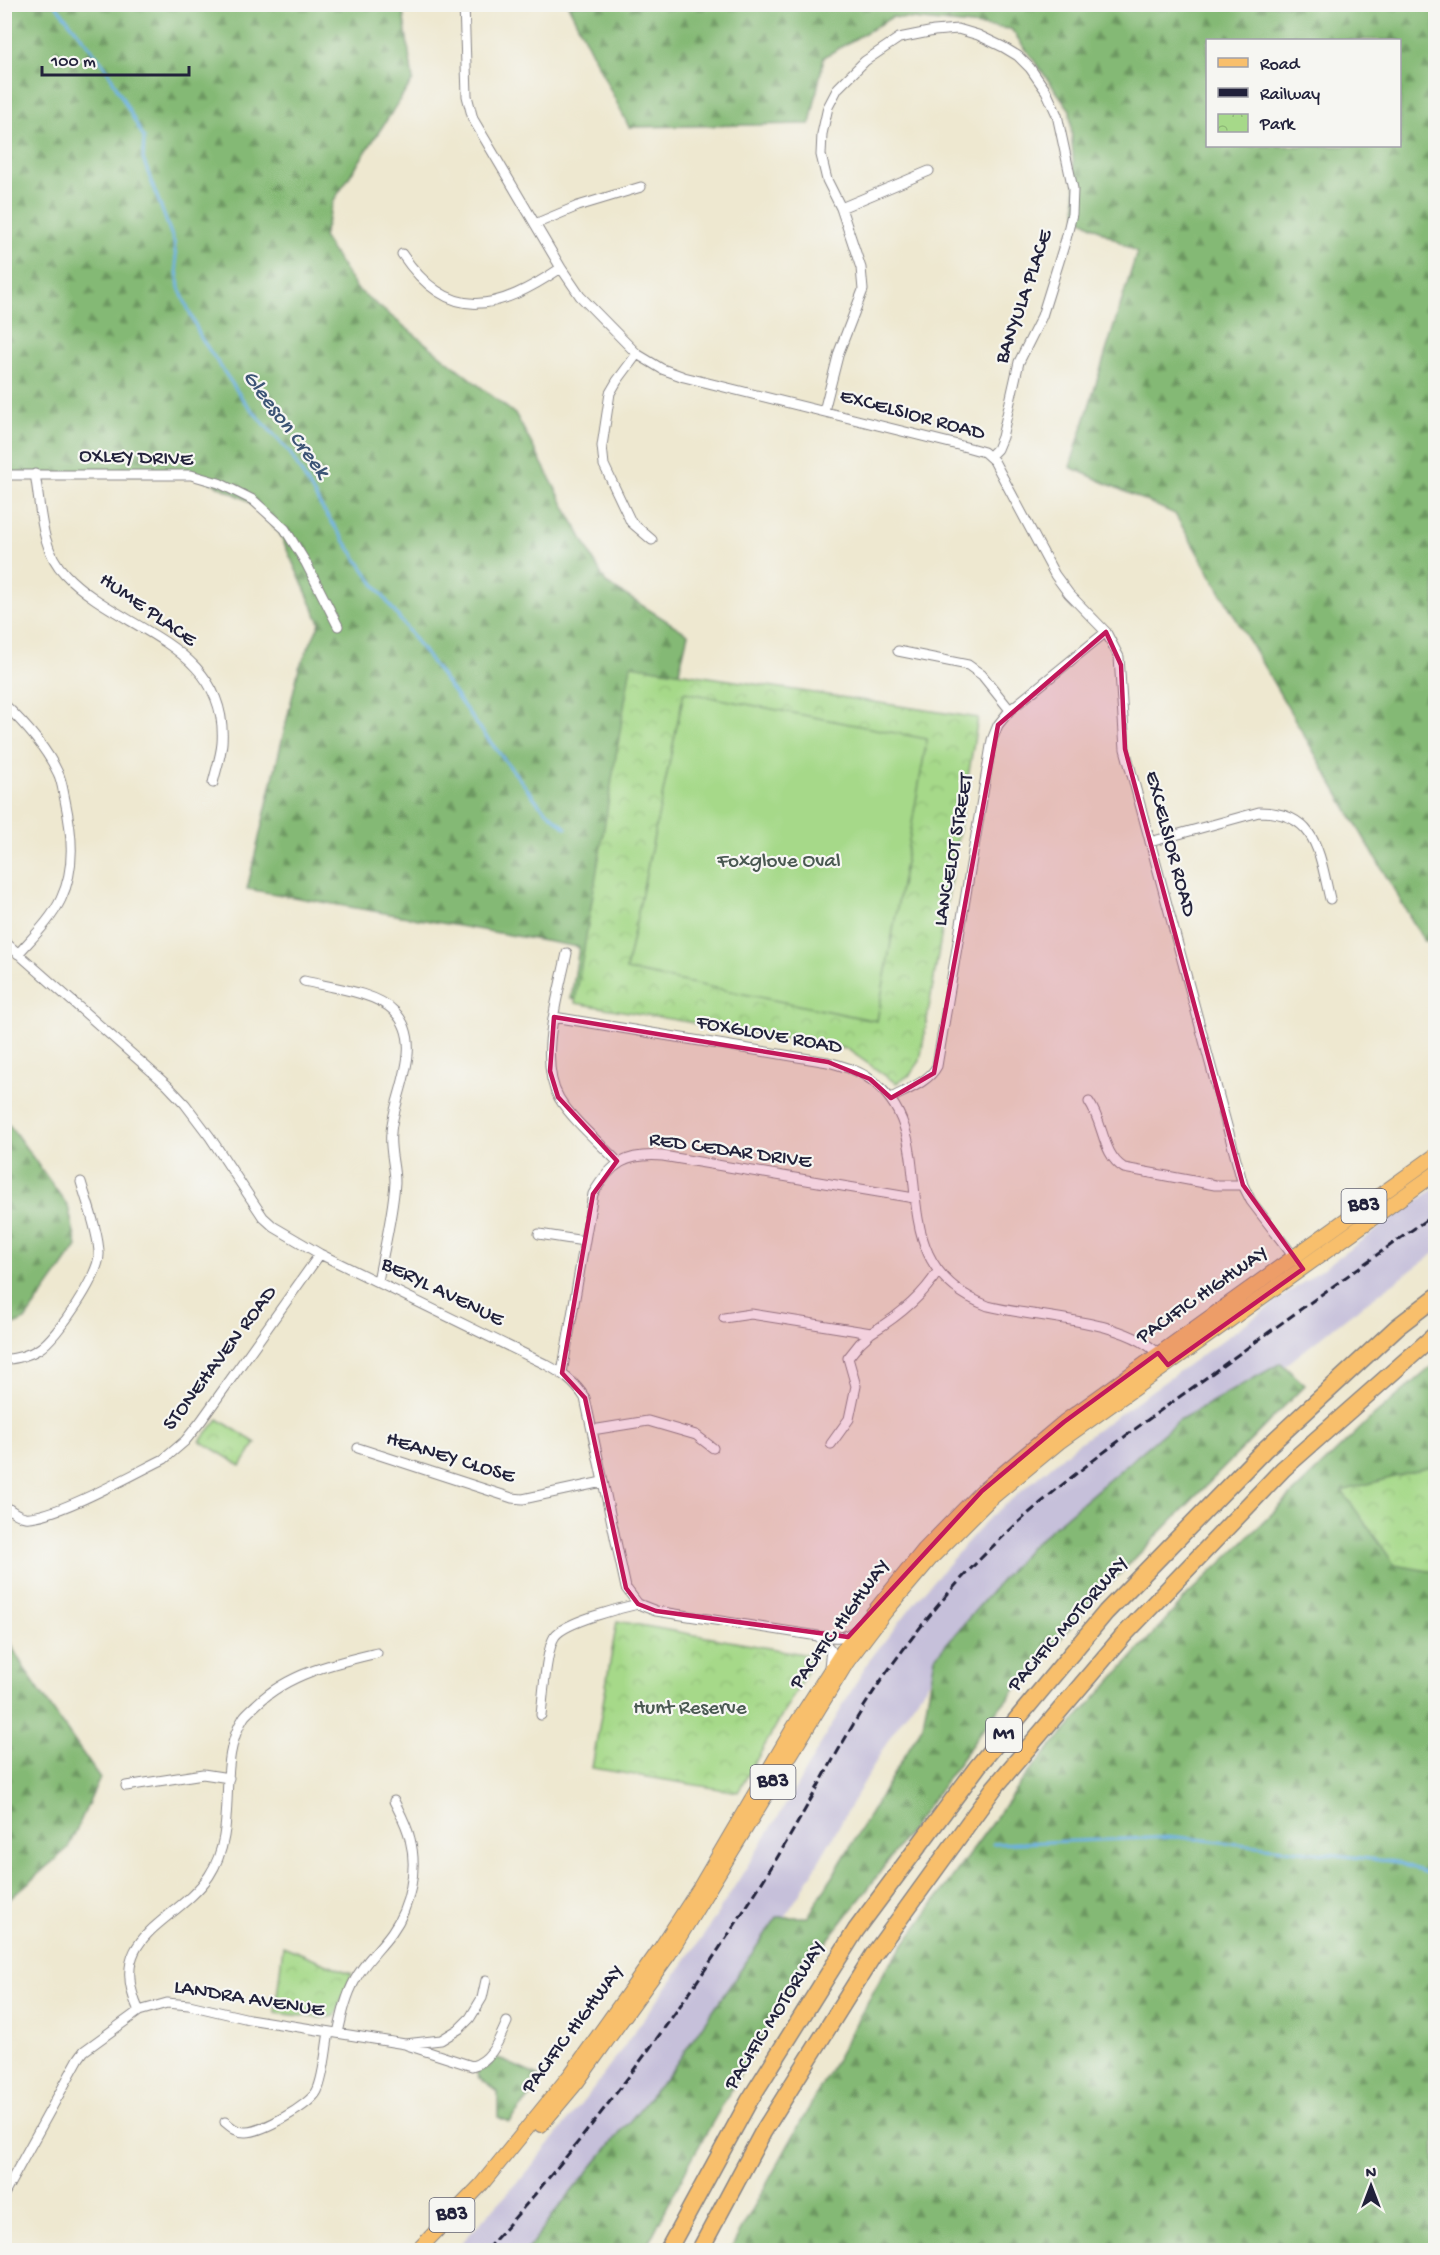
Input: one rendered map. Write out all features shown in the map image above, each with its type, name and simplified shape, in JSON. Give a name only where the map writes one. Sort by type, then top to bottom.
[{"type":"highway","name":"PACIFIC MOTORWAY","points":[[668,2250],[748,2102],[856,1929],[978,1766],[1106,1612],[1264,1450],[1397,1327],[1436,1297]]},
{"type":"highway","name":"M1","points":[[700,2250],[763,2132],[874,1954],[994,1788],[1123,1636],[1283,1469],[1436,1334]]},
{"type":"main road","name":"PACIFIC HIGHWAY","points":[[418,2250],[481,2185],[556,2091],[660,1949],[699,1889],[825,1678],[862,1626],[924,1550],[982,1491],[1064,1422],[1436,1155]]},
{"type":"main road","name":"PACIFIC HIGHWAY","points":[[431,2250],[484,2195],[577,2082],[649,1981],[708,1892],[829,1689],[863,1641],[931,1558],[988,1500],[1059,1442],[1436,1173]]},
{"type":"street","name":"EXCELSIOR ROAD","points":[[464,4],[466,74],[470,110],[484,140],[580,296],[637,354],[662,369],[684,377],[970,448],[990,456],[1055,575],[1069,594],[1114,643],[1121,665],[1123,738],[1243,1185],[1251,1201],[1303,1269]]},
{"type":"street","name":"BANYULA PLACE","points":[[824,411],[839,352],[863,290],[861,268],[841,208],[827,180],[821,155],[822,135],[828,107],[838,88],[865,61],[899,38],[958,29],[978,35],[1018,56],[1030,68],[1046,91],[1057,115],[1073,189],[1072,214],[1042,316],[1019,362],[1000,445],[990,456]]},
{"type":"street","points":[[841,208],[929,171]]},
{"type":"street","points":[[535,224],[578,206],[641,187]]},
{"type":"street","points":[[402,254],[414,272],[435,290],[453,300],[474,303],[488,303],[518,294],[561,268]]},
{"type":"street","points":[[637,354],[610,393],[602,446],[604,465],[631,522],[652,540]]},
{"type":"street","name":"HUME PLACE","points":[[35,474],[44,532],[52,554],[64,573],[94,598],[177,649],[205,677],[219,709],[222,742],[213,783]]},
{"type":"street","name":"OXLEY DRIVE","points":[[4,475],[191,475],[219,483],[253,500],[285,529],[306,563],[338,626]]},
{"type":"street","name":"LANCELOT STREET","points":[[891,1098],[934,1073],[937,1066],[992,740],[998,725],[1010,710],[1106,632]]},
{"type":"street","points":[[898,651],[968,665],[982,675],[1010,710]]},
{"type":"street","points":[[4,704],[21,720],[49,755],[60,775],[71,839],[72,858],[69,879],[61,901],[18,954]]},
{"type":"street","points":[[1150,842],[1259,812],[1274,812],[1288,816],[1298,821],[1311,835],[1319,855],[1330,899]]},
{"type":"street","name":"BERYL AVENUE","points":[[4,941],[160,1078],[185,1104],[263,1218],[274,1227],[320,1254],[562,1373],[573,1382],[585,1398],[626,1588],[638,1604]]},
{"type":"street","points":[[567,953],[549,1056],[553,1085],[566,1108],[618,1162]]},
{"type":"street","points":[[304,981],[384,1003],[403,1023],[407,1034],[408,1051],[391,1131],[395,1167],[394,1193],[378,1281]]},
{"type":"street","name":"FOXGLOVE ROAD","points":[[554,1017],[828,1062],[858,1072],[870,1079],[891,1098],[901,1118],[909,1142],[918,1226],[926,1251],[938,1271],[963,1294],[988,1306],[1100,1326],[1123,1333],[1148,1344],[1168,1365]]},
{"type":"street","points":[[1089,1102],[1100,1119],[1113,1159],[1124,1168],[1215,1185],[1243,1185]]},
{"type":"street","name":"RED CEDAR DRIVE","points":[[562,1373],[593,1194],[604,1176],[618,1162],[645,1155],[663,1156],[914,1198]]},
{"type":"street","points":[[4,1360],[28,1355],[48,1342],[88,1286],[98,1267],[99,1248],[81,1182]]},
{"type":"street","points":[[539,1234],[584,1241]]},
{"type":"street","name":"STONEHAVEN ROAD","points":[[6,1507],[22,1517],[38,1517],[99,1491],[164,1459],[201,1421],[320,1254]]},
{"type":"street","points":[[831,1444],[849,1419],[856,1386],[849,1358],[860,1342],[888,1323],[927,1290],[938,1271]]},
{"type":"street","points":[[724,1318],[751,1314],[871,1333]]},
{"type":"street","points":[[592,1430],[648,1421],[696,1435],[713,1448]]},
{"type":"street","name":"HEANEY CLOSE","points":[[358,1449],[512,1498],[523,1499],[602,1482]]},
{"type":"street","points":[[541,1715],[554,1637],[565,1627],[618,1608],[638,1604],[656,1611],[818,1636],[848,1636],[862,1626]]},
{"type":"street","points":[[818,1636],[831,1650],[831,1660],[825,1678]]},
{"type":"street","points":[[139,2011],[130,1985],[129,1968],[145,1934],[190,1897],[209,1876],[220,1854],[225,1838],[234,1743],[244,1717],[266,1696],[298,1676],[336,1663],[377,1653]]},
{"type":"street","points":[[126,1786],[203,1774],[229,1778]]},
{"type":"street","points":[[225,2122],[235,2130],[252,2132],[282,2118],[313,2098],[318,2090],[334,2032],[354,1980],[396,1926],[405,1910],[413,1852],[406,1825],[394,1801]]},
{"type":"street","name":"LANDRA AVENUE","points":[[405,2044],[441,2040],[459,2030],[470,2018],[482,1998],[486,1980]]},
{"type":"street","name":"LANDRA AVENUE","points":[[4,2194],[84,2051],[139,2011],[154,2006],[177,2003],[249,2019],[405,2044],[472,2066],[486,2059],[507,2022]]},
{"type":"highlighted area","points":[[1106,632],[1121,665],[1125,749],[1243,1185],[1303,1269],[1168,1365],[1158,1353],[1064,1422],[982,1491],[848,1637],[656,1611],[638,1604],[626,1588],[585,1398],[562,1373],[593,1194],[617,1161],[558,1097],[550,1071],[554,1017],[828,1062],[870,1079],[891,1098],[934,1073],[998,725]]},
{"type":"shaded area","points":[[1435,1188],[1435,1253],[1348,1316],[1038,1561],[936,1672],[893,1732],[804,1887],[717,2022],[538,2250],[455,2250],[522,2178],[594,2088],[704,1935],[788,1801],[868,1662],[924,1591],[986,1521],[1076,1445]]},
{"type":"green space","points":[[5,5],[402,5],[413,80],[334,200],[323,237],[357,289],[516,415],[606,583],[688,634],[612,952],[603,1002],[571,999],[579,947],[247,889],[299,668],[320,623],[279,532],[247,500],[196,475],[5,473]]},
{"type":"green space","points":[[568,5],[1435,5],[1435,942],[1424,941],[1175,514],[1070,467],[1137,252],[1077,217],[1070,110],[1011,29],[892,17],[824,57],[810,124],[629,127]]},
{"type":"green space","name":"Foxglove Oval","points":[[631,665],[978,718],[920,1061],[910,1075],[896,1083],[847,1049],[575,1003]]},
{"type":"green space","points":[[684,692],[927,739],[877,1021],[626,970]]},
{"type":"green space","points":[[5,1119],[68,1206],[77,1246],[25,1320],[5,1329]]},
{"type":"green space","points":[[1281,1363],[1305,1385],[1097,1597],[994,1714],[867,1890],[812,1960],[768,2026],[691,2160],[645,2250],[527,2250],[558,2208],[672,2070],[777,1917],[808,1917],[923,1725],[935,1657],[1029,1548],[1179,1420]]},
{"type":"green space","points":[[1435,1364],[1435,2250],[730,2250],[886,1969],[1028,1773],[1188,1595],[1369,1420]]},
{"type":"green space","points":[[218,1419],[256,1443],[241,1466],[200,1441]]},
{"type":"green space","points":[[1435,1466],[1435,1572],[1395,1565],[1342,1491]]},
{"type":"green space","name":"Hunt Reserve","points":[[617,1621],[808,1655],[811,1665],[738,1792],[592,1768]]},
{"type":"green space","points":[[5,1635],[27,1673],[100,1778],[68,1848],[5,1903]]},
{"type":"green space","points":[[283,1946],[352,1974],[335,2016],[322,2018],[275,2013]]},
{"type":"green space","points":[[495,2057],[545,2079],[509,2122],[498,2117],[498,2092],[479,2078],[476,2072],[489,2067]]},
{"type":"waterway","name":"Gleeson Creek","points":[[55,4],[105,66],[144,138],[143,159],[174,242],[179,288],[201,338],[244,401],[290,453],[322,508],[372,581],[481,730],[540,805],[566,828]]},
{"type":"waterway","points":[[993,1844],[1178,1837],[1397,1862],[1436,1876]]},
{"type":"railway","points":[[486,2250],[562,2162],[667,2024],[764,1879],[874,1691],[924,1622],[975,1564],[1036,1507],[1101,1454],[1436,1213]]}]
